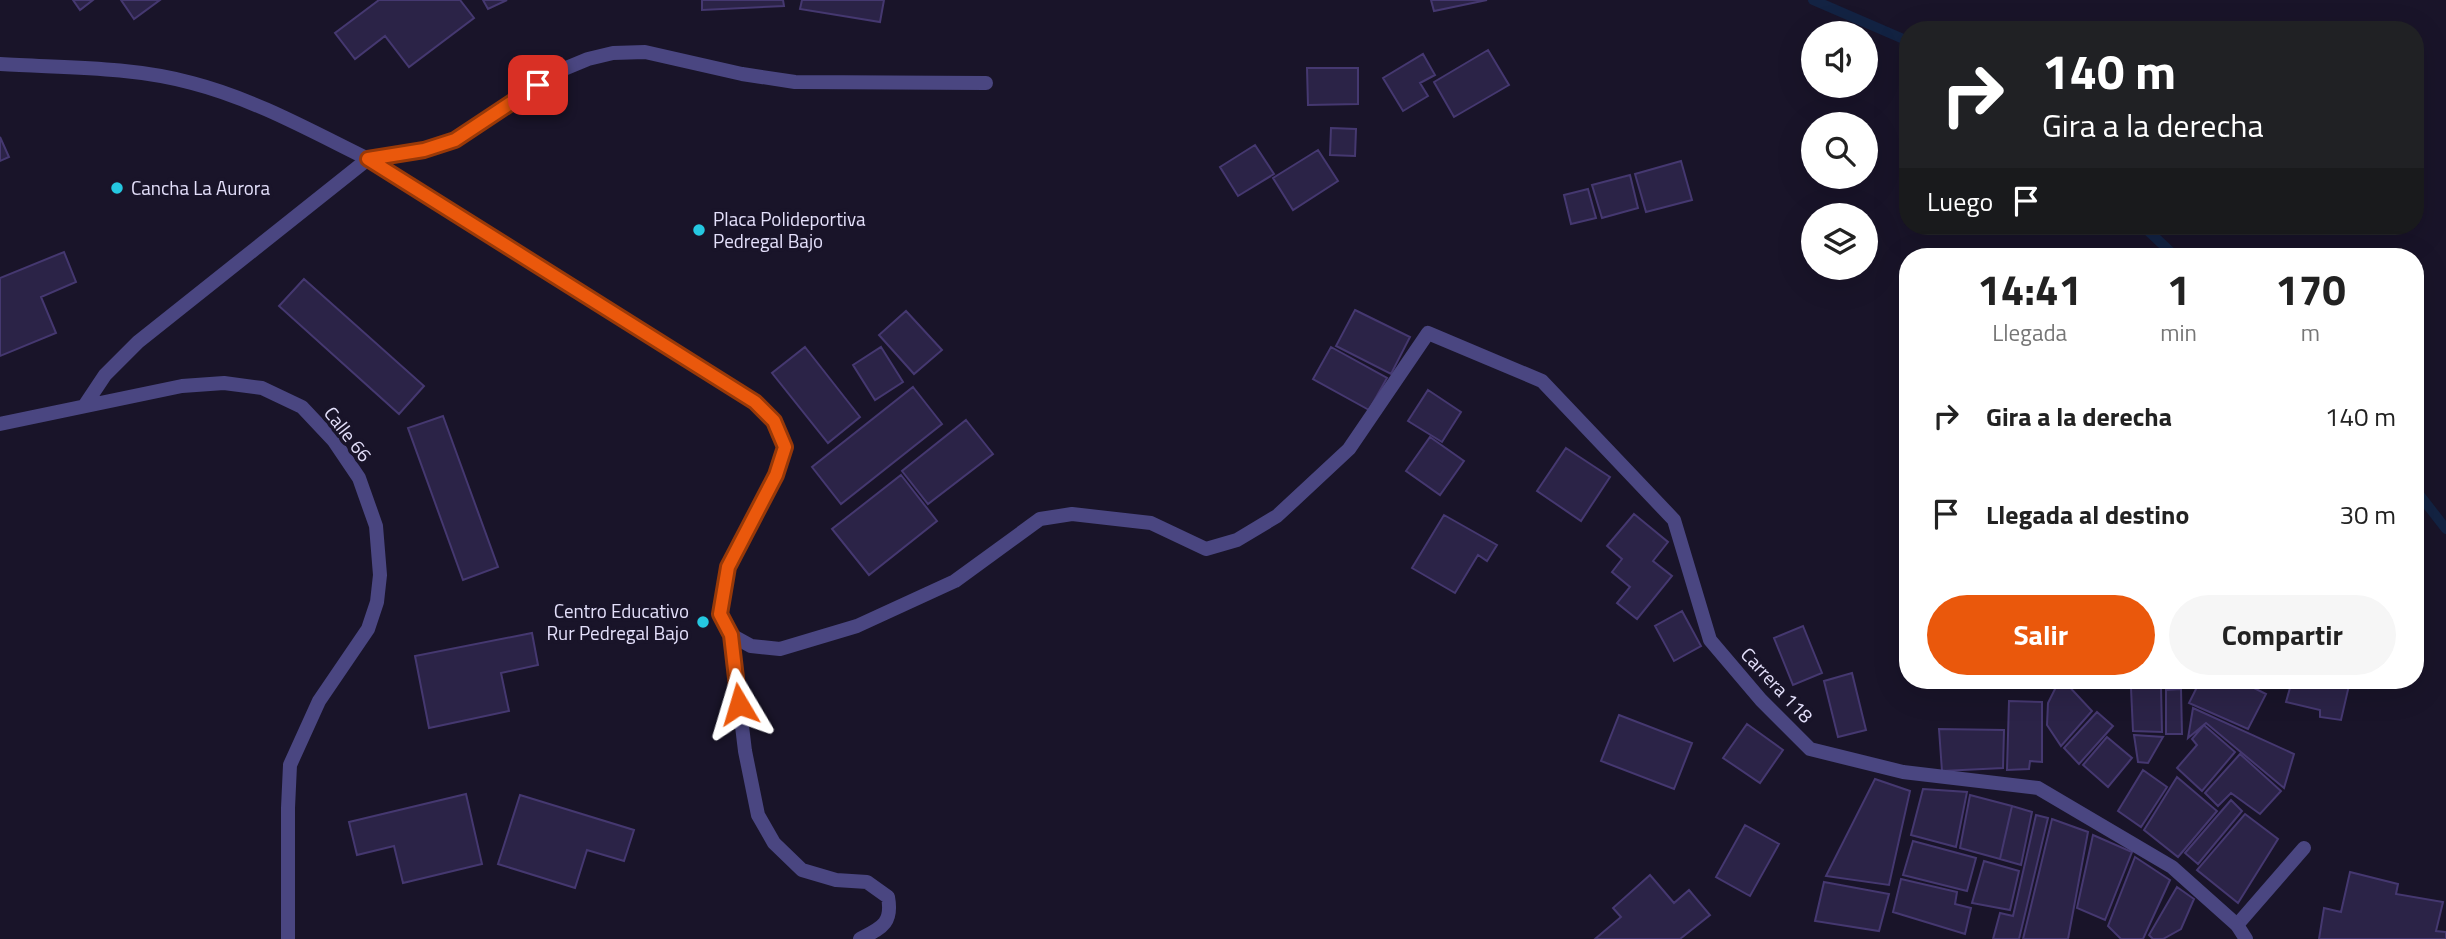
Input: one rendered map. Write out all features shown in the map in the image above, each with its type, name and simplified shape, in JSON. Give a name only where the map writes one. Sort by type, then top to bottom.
[{"type":"street","points":[[85,405],[106,375],[138,342],[368,159],[424,150],[455,140],[559,71],[588,59],[613,53],[645,52],[742,74],[795,82],[986,83]]},
{"type":"street","points":[[0,64],[146,74],[190,82],[237,97],[368,159],[755,402],[774,421],[785,447],[776,475],[728,567],[720,614],[731,635],[745,751],[758,815],[774,843],[802,870],[836,880],[867,882],[888,897],[890,911],[883,926],[860,939]]},
{"type":"street","name":"Carrera 118","points":[[731,635],[751,646],[780,649],[857,626],[955,581],[1040,519],[1072,514],[1151,523],[1206,549],[1237,540],[1277,516],[1349,449],[1429,333],[1542,381],[1674,520],[1710,640],[1761,699],[1810,749],[1903,772],[2038,788],[2172,867],[2237,925],[2246,939]]},
{"type":"street","name":"Calle 66","points":[[0,424],[182,386],[224,383],[262,388],[302,407],[334,441],[359,478],[376,526],[380,575],[377,602],[368,629],[319,701],[290,765],[288,939]]},
{"type":"street","points":[[2237,925],[2304,848]]},
{"type":"building","points":[[73,0],[93,0],[80,10]]},
{"type":"building","points":[[121,0],[160,0],[134,19]]},
{"type":"building","points":[[379,0],[460,0],[474,18],[409,67],[385,36],[355,59],[335,33]]},
{"type":"building","points":[[483,0],[507,0],[488,9]]},
{"type":"building","points":[[702,0],[783,0],[784,6],[702,10]]},
{"type":"building","points":[[802,0],[884,0],[880,22],[800,9]]},
{"type":"building","points":[[1431,0],[1487,0],[1434,11]]},
{"type":"building","points":[[1488,50],[1509,85],[1454,117],[1434,82]]},
{"type":"building","points":[[1423,54],[1435,75],[1420,83],[1428,96],[1403,111],[1383,78]]},
{"type":"building","points":[[1307,68],[1358,68],[1358,104],[1308,105]]},
{"type":"building","points":[[1331,128],[1356,129],[1355,156],[1330,155]]},
{"type":"building","points":[[0,137],[9,157],[0,161]]},
{"type":"building","points":[[1255,145],[1274,174],[1238,196],[1220,167]]},
{"type":"building","points":[[1318,150],[1338,181],[1293,210],[1273,178]]},
{"type":"building","points":[[1681,161],[1692,200],[1646,212],[1635,174]]},
{"type":"building","points":[[1630,175],[1638,208],[1602,218],[1592,185]]},
{"type":"building","points":[[1588,189],[1596,218],[1571,224],[1564,195]]},
{"type":"building","points":[[64,252],[76,282],[41,297],[56,333],[0,356],[0,278]]},
{"type":"building","points":[[304,279],[424,386],[399,414],[279,306]]},
{"type":"building","points":[[1355,310],[1410,337],[1391,374],[1336,346]]},
{"type":"building","points":[[906,311],[942,350],[914,374],[879,335]]},
{"type":"building","points":[[805,347],[860,417],[828,443],[772,373]]},
{"type":"building","points":[[881,347],[903,382],[875,400],[853,365]]},
{"type":"building","points":[[1331,347],[1387,378],[1369,410],[1313,379]]},
{"type":"building","points":[[913,387],[942,424],[841,504],[812,467]]},
{"type":"building","points":[[1428,390],[1461,412],[1442,442],[1408,421]]},
{"type":"building","points":[[443,416],[498,567],[463,580],[408,428]]},
{"type":"building","points":[[966,420],[993,454],[928,504],[902,471]]},
{"type":"building","points":[[1430,437],[1464,461],[1440,495],[1406,471]]},
{"type":"building","points":[[1566,448],[1610,477],[1581,521],[1537,491]]},
{"type":"building","points":[[901,475],[937,521],[869,575],[832,529]]},
{"type":"building","points":[[1634,514],[1668,542],[1653,561],[1672,576],[1637,619],[1617,603],[1630,587],[1612,572],[1622,559],[1607,546]]},
{"type":"building","points":[[1444,515],[1497,545],[1487,561],[1478,555],[1455,593],[1412,568]]},
{"type":"building","points":[[1682,611],[1701,646],[1674,661],[1655,626]]},
{"type":"building","points":[[1803,626],[1822,673],[1793,685],[1774,638]]},
{"type":"building","points":[[532,633],[538,665],[501,673],[509,711],[429,728],[415,656]]},
{"type":"building","points":[[1852,673],[1866,730],[1838,737],[1824,681]]},
{"type":"building","points":[[2055,689],[2071,689],[2092,711],[2061,746],[2047,725],[2048,703]]},
{"type":"building","points":[[2131,689],[2161,689],[2162,732],[2133,731]]},
{"type":"building","points":[[2181,689],[2182,734],[2166,734],[2166,690]]},
{"type":"building","points":[[2196,689],[2256,689],[2266,694],[2248,729],[2189,703]]},
{"type":"building","points":[[2290,689],[2348,689],[2341,720],[2320,717],[2320,710],[2286,702]]},
{"type":"building","points":[[2009,701],[2042,702],[2042,762],[2030,761],[2029,769],[2007,770]]},
{"type":"building","points":[[2193,708],[2294,754],[2284,788],[2206,723],[2188,738]]},
{"type":"building","points":[[2097,712],[2113,726],[2079,764],[2064,748]]},
{"type":"building","points":[[1619,715],[1692,743],[1674,789],[1601,761]]},
{"type":"building","points":[[1747,724],[1783,750],[1760,783],[1723,758]]},
{"type":"building","points":[[2204,725],[2235,752],[2202,791],[2177,768],[2197,745],[2192,739]]},
{"type":"building","points":[[1939,729],[2004,730],[2003,768],[1942,771]]},
{"type":"building","points":[[2134,735],[2163,737],[2148,763],[2138,762]]},
{"type":"building","points":[[2107,737],[2132,758],[2108,787],[2083,765]]},
{"type":"building","points":[[2240,754],[2281,791],[2260,814],[2231,793],[2218,806],[2205,793]]},
{"type":"building","points":[[2143,770],[2167,787],[2141,827],[2118,811]]},
{"type":"building","points":[[2177,777],[2217,811],[2178,857],[2144,830]]},
{"type":"building","points":[[1875,779],[1910,791],[1889,885],[1826,876]]},
{"type":"building","points":[[1923,789],[1967,792],[1956,847],[1911,835]]},
{"type":"building","points":[[466,794],[482,864],[403,883],[394,846],[357,855],[349,822]]},
{"type":"building","points":[[520,795],[634,830],[624,861],[587,850],[575,888],[498,864]]},
{"type":"building","points":[[1970,795],[2012,806],[2000,859],[1960,848]]},
{"type":"building","points":[[2231,800],[2242,811],[2198,864],[2185,853]]},
{"type":"building","points":[[2012,806],[2032,812],[2021,865],[2000,859]]},
{"type":"building","points":[[2245,814],[2278,839],[2238,903],[2197,870]]},
{"type":"building","points":[[2036,815],[2048,818],[2019,939],[1993,939],[2000,913],[2013,916]]},
{"type":"building","points":[[2052,819],[2088,832],[2068,939],[2023,939]]},
{"type":"building","points":[[1745,825],[1779,844],[1750,896],[1716,877]]},
{"type":"building","points":[[2093,835],[2132,852],[2105,920],[2077,908]]},
{"type":"building","points":[[1913,841],[1976,858],[1967,891],[1903,875]]},
{"type":"building","points":[[2135,857],[2170,880],[2143,939],[2121,939],[2108,926]]},
{"type":"building","points":[[1984,861],[2019,871],[2010,910],[1972,903]]},
{"type":"building","points":[[2350,872],[2398,884],[2396,894],[2443,902],[2436,931],[2446,932],[2446,939],[2319,939],[2324,908],[2341,912]]},
{"type":"building","points":[[1650,875],[1674,903],[1689,890],[1710,915],[1680,939],[1595,939],[1621,917],[1613,908]]},
{"type":"building","points":[[1901,879],[1957,892],[1955,904],[1971,908],[1965,934],[1893,912]]},
{"type":"building","points":[[1824,882],[1889,894],[1879,931],[1815,921]]},
{"type":"building","points":[[2177,887],[2194,899],[2181,929],[2163,939],[2153,939],[2149,935]]},
{"type":"waterway","points":[[1813,0],[1899,37]]},
{"type":"waterway","points":[[2153,235],[2166,248]]},
{"type":"waterway","points":[[2424,501],[2446,529]]},
{"type":"place","name":"Cancha La Aurora","points":[[117,188]]},
{"type":"place","name":"Placa Polideportiva Pedregal Bajo","points":[[699,230]]},
{"type":"place","name":"Centro Educativo Rur Pedregal Bajo","points":[[703,622]]},
{"type":"route","points":[[538,85],[455,140],[424,150],[368,159],[755,402],[774,421],[785,447],[776,475],[728,567],[720,614],[731,635],[739,704]]}]
